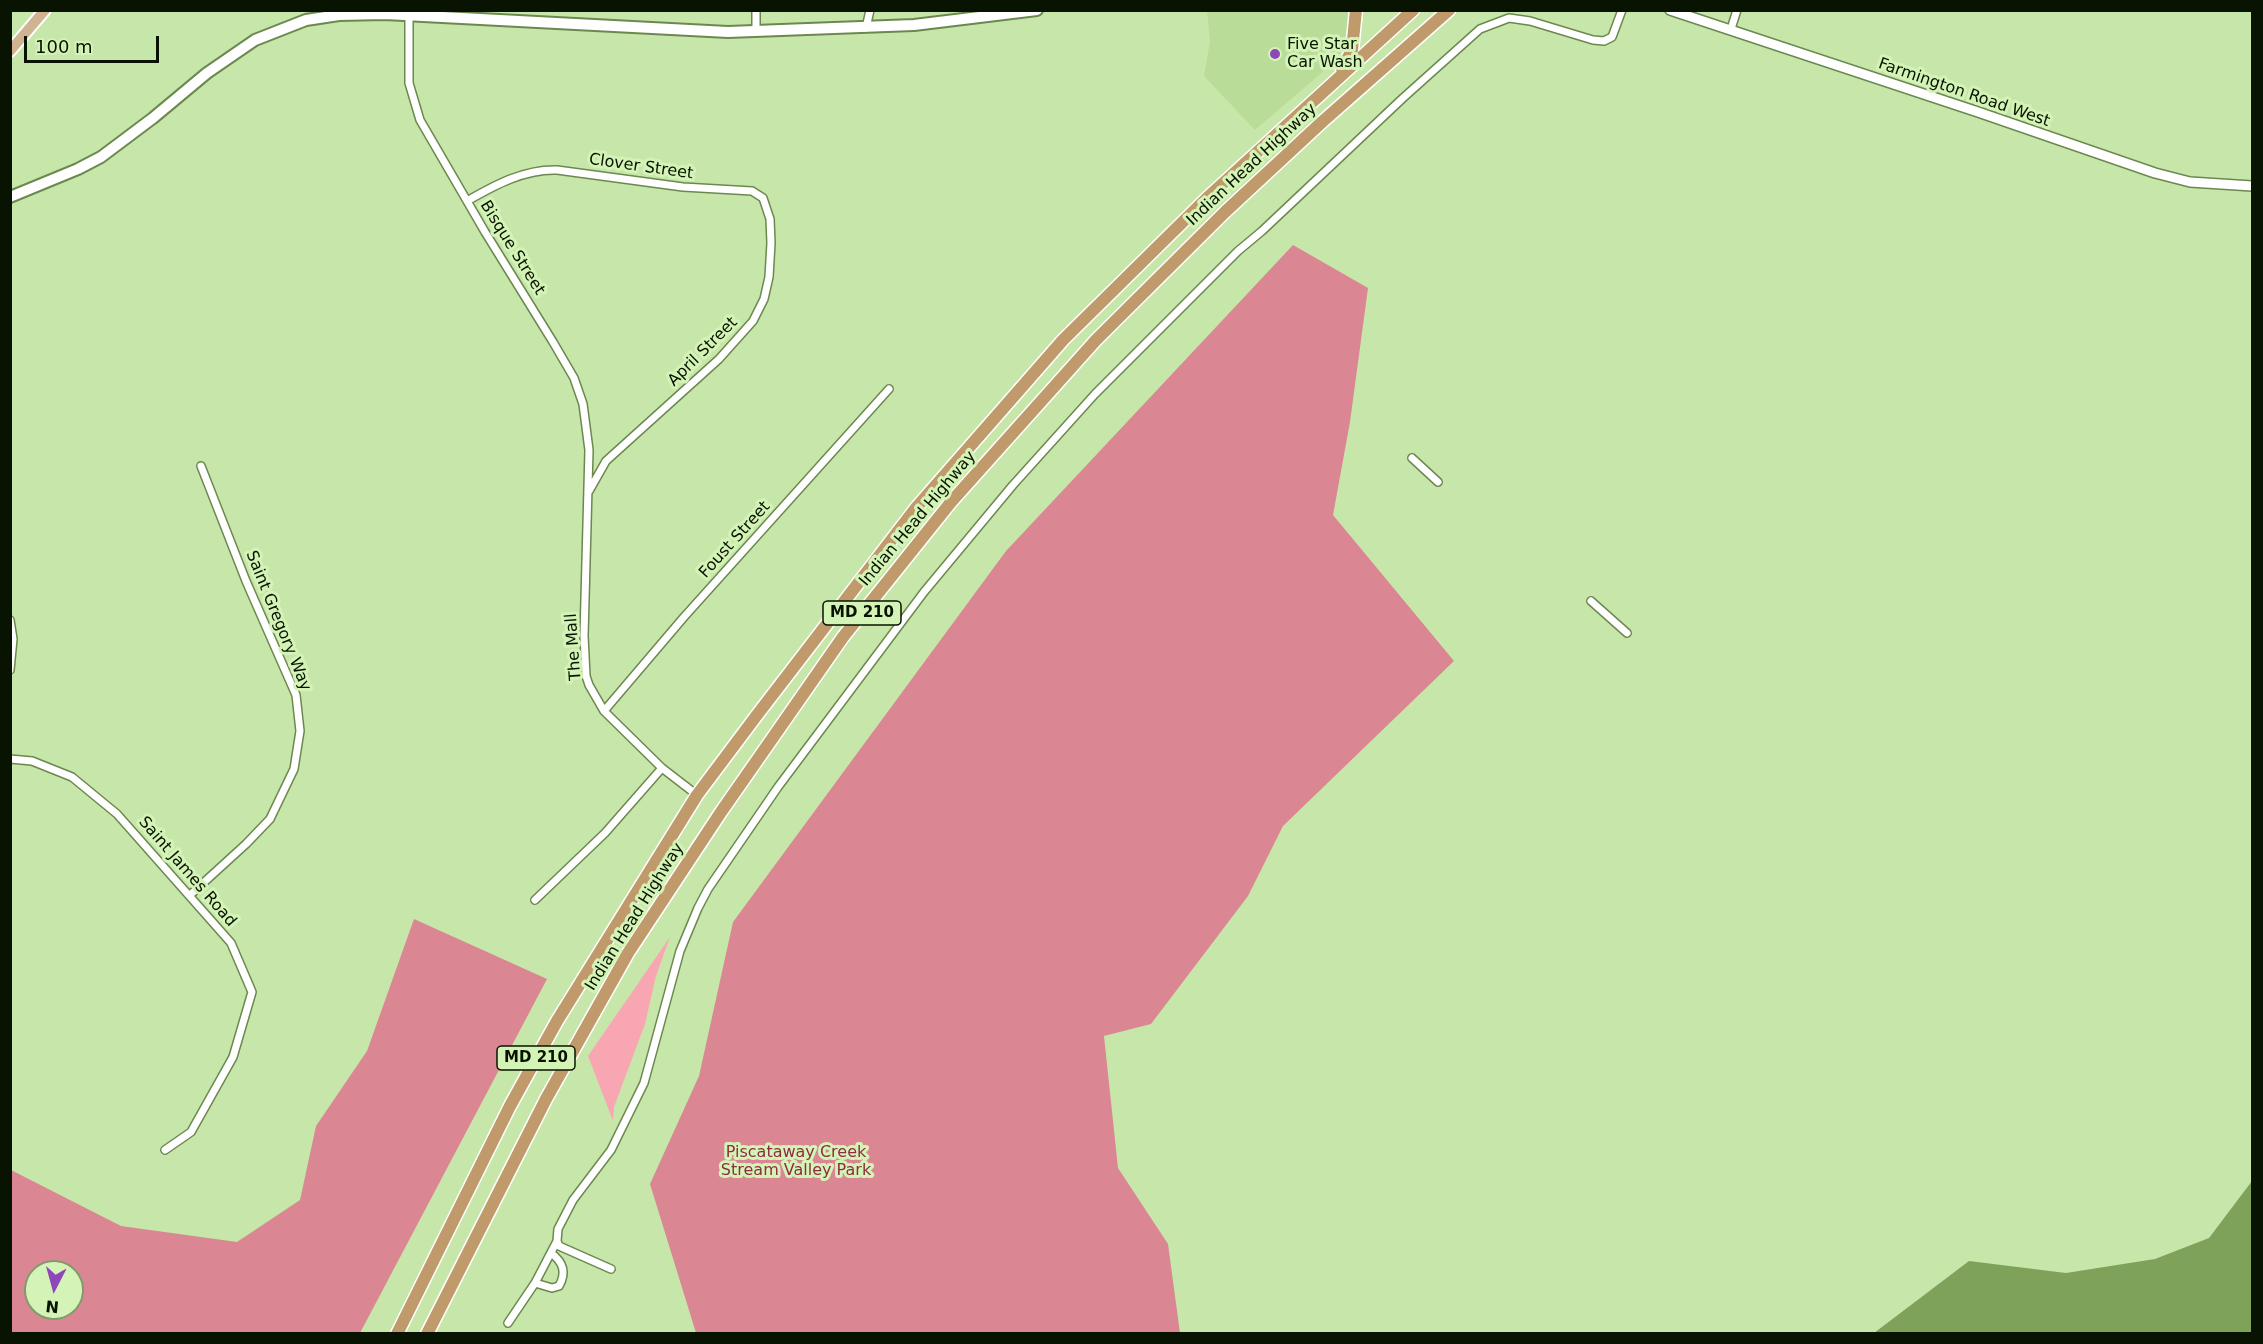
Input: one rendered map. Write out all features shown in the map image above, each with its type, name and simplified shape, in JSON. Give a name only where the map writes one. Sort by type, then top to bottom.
[{"type":"highway","points":[[1304,110],[1338,74],[1350,57],[1356,10]]},
{"type":"highway","name":"Indian Head Highway","points":[[397,1334],[510,1106],[557,1021],[697,795],[916,507],[1063,339],[1139,263],[1413,10]]},
{"type":"highway","name":"Indian Head Highway","points":[[427,1334],[546,1099],[628,953],[843,637],[951,502],[1104,332],[1225,212],[1322,122],[1449,10]]},
{"type":"main road","points":[[10,51],[45,10]]},
{"type":"main road","points":[[10,197],[101,157],[240,49],[297,23],[327,16],[356,14],[687,32],[756,32],[866,28],[994,17],[1037,10]]},
{"type":"street","points":[[756,10],[756,32]]},
{"type":"street","points":[[866,28],[870,10]]},
{"type":"street","points":[[508,1323],[535,1283],[551,1253],[557,1241],[558,1229],[573,1200],[611,1149],[644,1083],[680,951],[708,889],[778,787],[884,644],[924,592],[1040,454],[1095,394],[1238,251],[1480,29],[1509,18],[1530,21],[1593,40],[1604,41],[1612,37],[1622,10]]},
{"type":"street","name":"Farmington Road West","points":[[1670,10],[2155,173],[2190,182],[2253,186]]},
{"type":"street","points":[[1731,29],[1737,10]]},
{"type":"street","name":"Bisque Street","points":[[409,16],[408,69],[411,96],[425,130],[574,378],[583,404],[588,435],[587,495]]},
{"type":"street","name":"Clover Street","points":[[467,201],[514,177],[541,171],[565,170],[682,187],[745,190],[758,193],[763,198]]},
{"type":"street","name":"April Street","points":[[587,495],[606,461],[719,359],[744,332],[759,310],[769,277],[771,243],[770,219],[763,198]]},
{"type":"street","name":"Foust Street","points":[[604,711],[684,617],[889,389]]},
{"type":"street","points":[[1412,458],[1438,482]]},
{"type":"street","name":"Saint Gregory Way","points":[[189,895],[246,844],[270,819],[294,769],[300,731],[296,695],[246,581],[201,466]]},
{"type":"street","name":"The Mall","points":[[587,495],[585,660],[589,685],[604,711],[662,768],[697,795]]},
{"type":"street","points":[[1592,601],[1627,633]]},
{"type":"street","points":[[10,620],[12,639],[10,670]]},
{"type":"street","name":"Saint James Road","points":[[10,759],[32,761],[72,777],[117,814],[231,943],[252,992],[233,1057],[191,1132],[165,1150]]},
{"type":"street","points":[[535,900],[605,833],[662,768]]},
{"type":"street","points":[[557,1241],[560,1246],[611,1269]]},
{"type":"street","points":[[535,1283],[552,1288],[559,1286],[563,1279],[564,1268],[558,1258],[551,1253]]},
{"type":"shaded area","points":[[1207,11],[1349,11],[1347,42],[1333,63],[1255,130],[1204,76],[1210,41]]},
{"type":"shaded area","points":[[670,937],[656,976],[645,1024],[614,1107],[613,1121],[588,1056]]},
{"type":"shaded area","points":[[2252,1181],[2252,1333],[1874,1333],[1969,1261],[2066,1273],[2155,1259],[2209,1238]]},
{"type":"green space","name":"Piscataway Creek Stream Valley Park","points":[[1293,245],[1368,288],[1350,422],[1333,515],[1454,661],[1283,826],[1248,896],[1151,1024],[1104,1036],[1118,1168],[1168,1244],[1180,1333],[696,1333],[650,1184],[699,1076],[733,922],[1006,551]]},
{"type":"green space","points":[[414,919],[547,979],[360,1333],[11,1333],[11,1170],[121,1226],[237,1242],[300,1200],[316,1126],[367,1051]]},
{"type":"place","name":"Five Star Car Wash","points":[[1275,54]]}]
